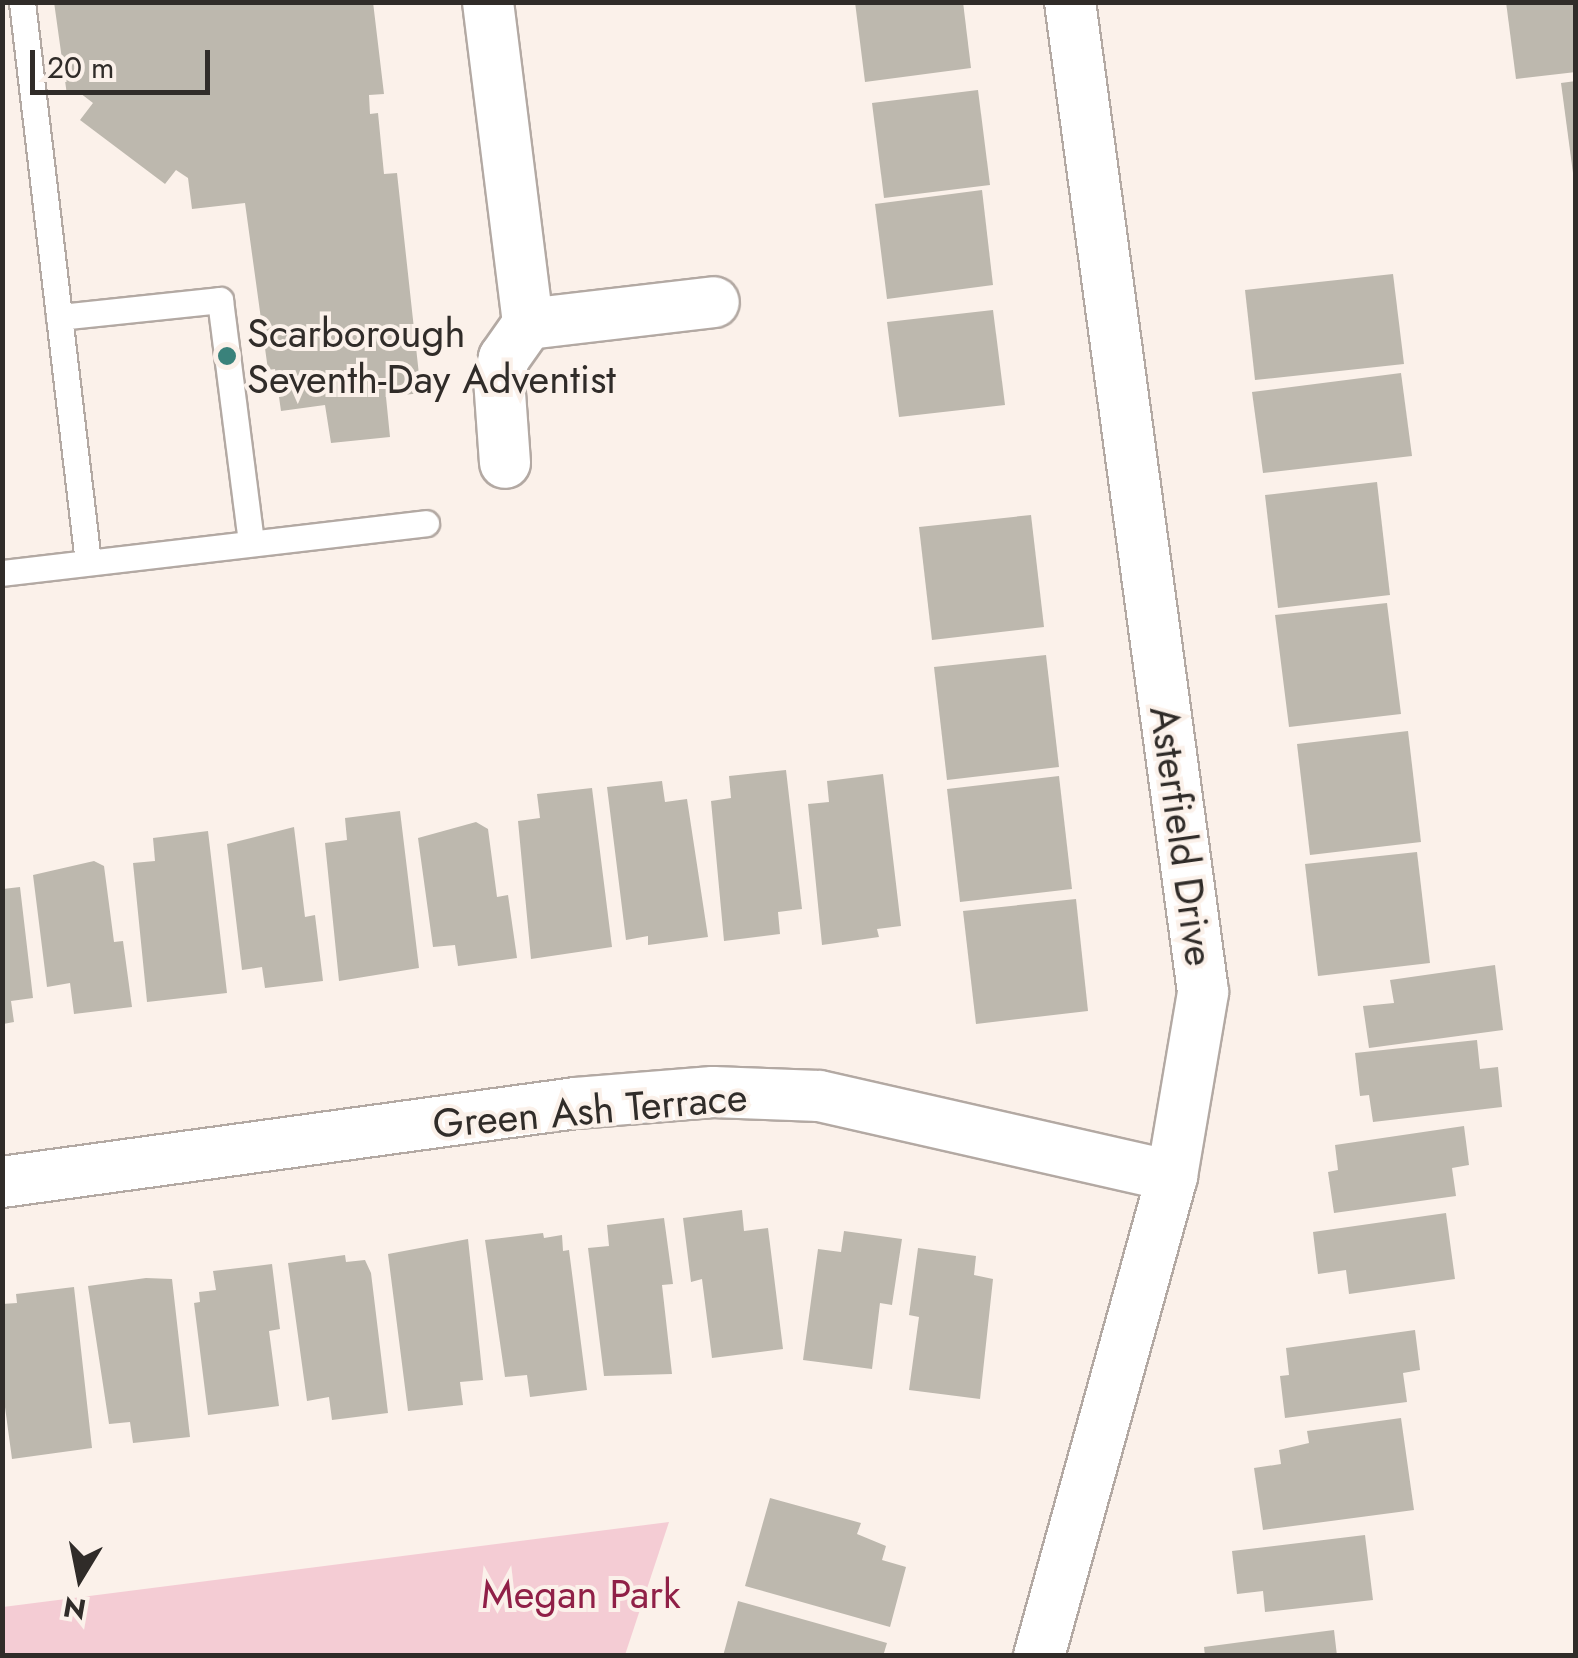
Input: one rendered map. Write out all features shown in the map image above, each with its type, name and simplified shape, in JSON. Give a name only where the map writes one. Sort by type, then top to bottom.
[{"type":"street","points":[[488,2],[528,324],[504,358],[499,378],[506,463]]},
{"type":"street","name":"Asterfield Drive","points":[[1039,1656],[1172,1176],[1202,992],[1070,2]]},
{"type":"street","points":[[528,324],[714,302]]},
{"type":"street","name":"Green Ash Terrace","points":[[2,1182],[576,1103],[713,1092],[819,1096],[1172,1176]]},
{"type":"lane","points":[[22,2],[88,562]]},
{"type":"lane","points":[[59,317],[220,300],[251,543]]},
{"type":"lane","points":[[2,572],[426,523]]},
{"type":"green space","name":"Megan Park","points":[[669,1522],[625,1655],[3,1655],[3,1607]]},
{"type":"building","points":[[54,2],[373,2],[384,94],[369,95],[370,114],[378,113],[384,174],[397,173],[421,393],[386,397],[390,437],[331,443],[325,405],[281,411],[275,369],[268,370],[245,203],[192,209],[188,178],[176,170],[165,184],[80,120],[93,103],[80,93],[67,95]]},
{"type":"building","points":[[855,2],[963,2],[971,68],[865,82]]},
{"type":"building","points":[[1506,2],[1576,2],[1576,72],[1516,79]]},
{"type":"building","points":[[1576,81],[1576,173],[1573,173],[1561,83]]},
{"type":"building","points":[[978,90],[990,185],[884,198],[872,103]]},
{"type":"building","points":[[982,190],[993,285],[887,299],[875,204]]},
{"type":"building","points":[[1393,274],[1404,364],[1255,380],[1245,290]]},
{"type":"building","points":[[993,310],[1005,405],[899,417],[887,322]]},
{"type":"building","points":[[1401,373],[1412,456],[1263,473],[1252,392]]},
{"type":"building","points":[[1377,482],[1390,595],[1278,608],[1265,495]]},
{"type":"building","points":[[1031,515],[1044,627],[932,640],[919,527]]},
{"type":"building","points":[[1387,603],[1401,714],[1289,727],[1275,615]]},
{"type":"building","points":[[1046,655],[1059,767],[947,780],[934,667]]},
{"type":"building","points":[[1408,731],[1421,842],[1310,855],[1297,744]]},
{"type":"building","points":[[786,770],[802,909],[778,912],[780,934],[724,941],[711,801],[731,798],[729,776]]},
{"type":"building","points":[[883,774],[901,926],[877,929],[879,937],[822,945],[808,804],[829,802],[827,781]]},
{"type":"building","points":[[1059,776],[1072,889],[960,902],[947,789]]},
{"type":"building","points":[[662,781],[665,802],[687,799],[708,937],[648,945],[648,936],[626,940],[607,787]]},
{"type":"building","points":[[592,788],[612,947],[531,959],[518,821],[540,818],[537,794]]},
{"type":"building","points":[[400,811],[419,968],[339,981],[325,843],[347,840],[345,818]]},
{"type":"building","points":[[476,822],[488,829],[497,897],[508,895],[517,958],[458,966],[455,945],[433,947],[418,838]]},
{"type":"building","points":[[294,827],[305,917],[315,915],[323,981],[265,988],[262,967],[242,970],[227,844]]},
{"type":"building","points":[[208,831],[227,993],[147,1002],[133,863],[155,861],[153,838]]},
{"type":"building","points":[[1417,852],[1430,963],[1318,976],[1305,864]]},
{"type":"building","points":[[94,861],[104,866],[114,942],[123,941],[132,1007],[74,1014],[70,983],[47,987],[33,875]]},
{"type":"building","points":[[20,887],[33,998],[11,1001],[14,1022],[3,1024],[3,889]]},
{"type":"building","points":[[1076,899],[1088,1011],[976,1024],[963,911]]},
{"type":"building","points":[[1495,965],[1503,1030],[1369,1048],[1363,1006],[1394,1003],[1390,980]]},
{"type":"building","points":[[1477,1040],[1480,1069],[1498,1067],[1502,1107],[1373,1122],[1369,1095],[1360,1096],[1355,1053]]},
{"type":"building","points":[[1464,1126],[1469,1165],[1452,1168],[1456,1196],[1334,1213],[1328,1172],[1338,1170],[1335,1145]]},
{"type":"building","points":[[742,1210],[744,1231],[768,1228],[783,1349],[712,1358],[702,1279],[691,1282],[683,1218]]},
{"type":"building","points":[[1446,1213],[1455,1279],[1349,1294],[1346,1270],[1318,1274],[1313,1232]]},
{"type":"building","points":[[664,1218],[673,1284],[662,1285],[672,1374],[604,1376],[588,1248],[609,1246],[607,1225]]},
{"type":"building","points":[[844,1231],[902,1239],[892,1305],[880,1303],[872,1369],[803,1360],[818,1249],[841,1252]]},
{"type":"building","points":[[543,1233],[544,1238],[562,1235],[563,1251],[569,1250],[587,1390],[530,1397],[527,1375],[505,1377],[485,1240]]},
{"type":"building","points":[[468,1239],[483,1380],[460,1382],[463,1405],[408,1411],[388,1254]]},
{"type":"building","points":[[918,1248],[976,1256],[974,1275],[993,1279],[980,1399],[909,1390],[919,1317],[909,1315]]},
{"type":"building","points":[[345,1255],[346,1262],[365,1260],[371,1273],[388,1413],[332,1420],[329,1397],[307,1401],[288,1263]]},
{"type":"building","points":[[272,1264],[280,1329],[269,1331],[279,1406],[208,1415],[194,1303],[200,1302],[199,1292],[216,1290],[213,1271]]},
{"type":"building","points":[[146,1278],[172,1279],[190,1437],[133,1443],[130,1422],[109,1424],[88,1286]]},
{"type":"building","points":[[74,1287],[92,1448],[12,1459],[2,1385],[2,1304],[17,1303],[16,1294]]},
{"type":"building","points":[[1415,1330],[1420,1370],[1403,1373],[1407,1402],[1285,1418],[1280,1376],[1289,1375],[1286,1348]]},
{"type":"building","points":[[1401,1418],[1414,1510],[1263,1530],[1254,1468],[1281,1464],[1279,1450],[1309,1443],[1307,1431]]},
{"type":"building","points":[[770,1498],[861,1523],[857,1534],[886,1546],[882,1560],[906,1567],[890,1627],[745,1586]]},
{"type":"building","points":[[1365,1535],[1373,1600],[1265,1612],[1263,1591],[1237,1594],[1232,1551]]},
{"type":"building","points":[[738,1601],[887,1643],[883,1656],[723,1656]]},
{"type":"building","points":[[1334,1630],[1337,1656],[1205,1656],[1204,1647]]},
{"type":"place","name":"Scarborough Seventh-Day Adventist","points":[[227,356]]}]
